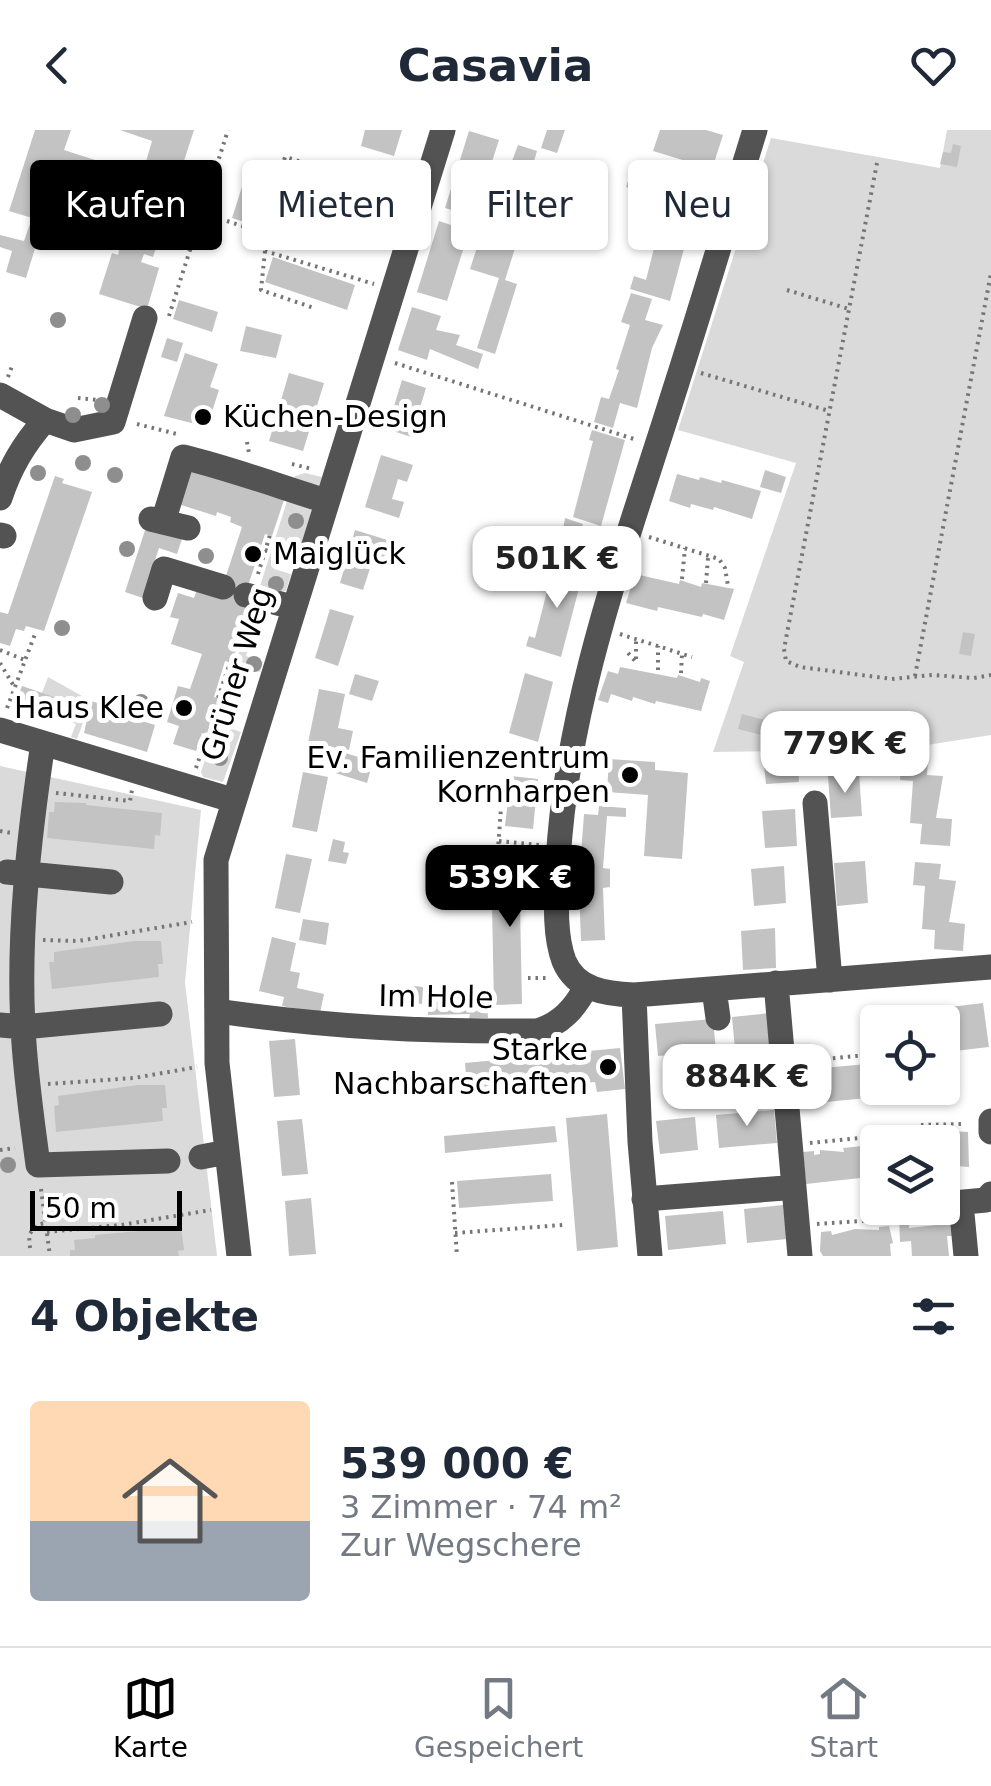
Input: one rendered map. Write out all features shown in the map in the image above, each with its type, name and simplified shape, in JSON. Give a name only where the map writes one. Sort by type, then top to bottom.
[{"type":"street","name":"Grüner Weg","points":[[431,169],[443,130]]},
{"type":"street","points":[[755,130],[600,628],[566,771],[559,847],[558,928],[564,959],[586,987],[607,994],[634,996],[991,966]]},
{"type":"street","name":"Grüner Weg","points":[[239,1256],[217,1063],[216,860],[406,250]]},
{"type":"street","points":[[0,395],[74,430],[113,422],[155,322]]},
{"type":"street","points":[[0,498],[5,469],[46,420]]},
{"type":"street","points":[[167,523],[183,457],[244,472],[262,482],[326,501]]},
{"type":"street","points":[[155,598],[164,569],[293,607]]},
{"type":"street","points":[[3,731],[232,800]]},
{"type":"street","points":[[43,743],[17,873],[11,1026],[28,1086],[38,1165],[168,1160]]},
{"type":"street","points":[[814,803],[830,980]]},
{"type":"street","points":[[17,873],[112,882]]},
{"type":"street","points":[[776,984],[800,1256]]},
{"type":"street","name":"Im Hole","points":[[217,1011],[305,1024],[425,1032],[537,1031],[559,1020],[576,1005],[586,987]]},
{"type":"street","points":[[714,988],[718,1018]]},
{"type":"street","points":[[634,996],[650,1256]]},
{"type":"street","points":[[11,1026],[160,1014]]},
{"type":"street","points":[[990,1121],[991,1132]]},
{"type":"street","points":[[201,1157],[227,1152]]},
{"type":"street","points":[[644,1199],[785,1188]]},
{"type":"street","points":[[960,1203],[986,1200],[991,1194]]},
{"type":"street","points":[[958,1225],[966,1256]]},
{"type":"path","points":[[155,322],[228,130]]},
{"type":"path","points":[[877,163],[784,649],[786,661],[800,668],[892,679],[991,675]]},
{"type":"path","points":[[228,221],[242,226]]},
{"type":"path","points":[[314,308],[260,290],[265,251],[393,290]]},
{"type":"path","points":[[916,676],[991,272]]},
{"type":"path","points":[[787,290],[849,308]]},
{"type":"path","points":[[372,356],[657,446]]},
{"type":"path","points":[[682,368],[829,411]]},
{"type":"path","points":[[247,442],[249,453]]},
{"type":"path","points":[[631,531],[721,561],[728,586]]},
{"type":"path","points":[[240,593],[270,535]]},
{"type":"path","points":[[682,578],[685,548]]},
{"type":"path","points":[[265,550],[278,554]]},
{"type":"path","points":[[706,583],[708,556]]},
{"type":"path","points":[[600,628],[692,657]]},
{"type":"path","points":[[3,731],[35,634]]},
{"type":"path","points":[[628,652],[636,662],[636,639]]},
{"type":"path","points":[[236,642],[248,646]]},
{"type":"path","points":[[658,646],[658,670]]},
{"type":"path","points":[[0,650],[25,660]]},
{"type":"path","points":[[681,673],[682,654]]},
{"type":"path","points":[[218,698],[230,662]]},
{"type":"path","points":[[0,663],[15,688]]},
{"type":"path","points":[[216,708],[229,712]]},
{"type":"path","points":[[202,749],[207,735]]},
{"type":"path","points":[[52,792],[130,801],[136,771]]},
{"type":"path","points":[[495,889],[501,808]]},
{"type":"path","points":[[497,841],[559,847]]},
{"type":"path","points":[[48,940],[121,936],[216,918]]},
{"type":"path","points":[[783,1063],[860,1056]]},
{"type":"path","points":[[28,1086],[134,1078],[217,1063]]},
{"type":"path","points":[[921,1125],[962,1124]]},
{"type":"path","points":[[790,1144],[860,1139]]},
{"type":"path","points":[[38,1165],[50,1256]]},
{"type":"path","points":[[452,1182],[457,1256]]},
{"type":"path","points":[[47,1232],[122,1226],[233,1208]]},
{"type":"path","points":[[797,1225],[860,1221]]},
{"type":"path","points":[[30,1248],[29,1236],[36,1225],[46,1223]]},
{"type":"path","points":[[456,1234],[563,1225]]},
{"type":"shaded area","points":[[947,130],[991,130],[991,735],[901,749],[713,752],[744,662],[730,656],[796,463],[678,430],[735,250],[768,250],[768,160],[764,160],[771,138],[940,168]]},
{"type":"shaded area","points":[[305,473],[322,477],[301,545],[283,540],[274,569],[291,574],[286,591],[266,594],[246,656],[263,662],[260,672],[243,667],[224,726],[241,732],[223,782],[203,777],[201,772],[295,476]]},
{"type":"shaded area","points":[[48,677],[91,701],[77,739],[71,737],[76,724],[66,720],[72,703],[42,693]]},
{"type":"shaded area","points":[[0,766],[201,810],[185,982],[217,1256],[0,1256]]},
{"type":"building","points":[[35,130],[71,130],[64,150],[95,160],[30,160],[30,217],[9,211]]},
{"type":"building","points":[[120,130],[194,130],[184,160],[146,160],[152,141]]},
{"type":"building","points":[[365,130],[402,130],[394,156],[361,146]]},
{"type":"building","points":[[547,130],[565,130],[557,153],[541,148]]},
{"type":"building","points":[[660,130],[706,130],[723,135],[715,160],[682,160],[653,151]]},
{"type":"building","points":[[469,131],[499,140],[493,160],[460,160]]},
{"type":"building","points":[[953,144],[961,146],[957,167],[940,164],[943,152],[951,153]]},
{"type":"building","points":[[518,145],[537,151],[534,160],[512,160]]},
{"type":"building","points":[[242,187],[242,221],[232,218]]},
{"type":"building","points":[[451,189],[451,210],[445,208]]},
{"type":"building","points":[[439,221],[451,225],[451,250],[463,250],[447,301],[417,292]]},
{"type":"building","points":[[30,224],[30,250],[34,250],[26,278],[6,272],[12,251],[0,247],[0,235],[24,241]]},
{"type":"building","points":[[119,250],[155,250],[153,257],[144,254],[141,262],[159,268],[147,309],[99,294],[112,253],[118,255]]},
{"type":"building","points":[[476,250],[514,250],[505,280],[517,284],[495,354],[477,348],[499,278],[470,269]]},
{"type":"building","points":[[654,250],[684,250],[670,301],[630,289],[634,276],[646,280]]},
{"type":"building","points":[[273,257],[355,285],[347,310],[265,282]]},
{"type":"building","points":[[631,293],[652,299],[645,320],[663,325],[652,348],[637,408],[620,403],[613,428],[594,422],[601,397],[609,399],[619,370],[616,369],[630,325],[621,322]]},
{"type":"building","points":[[179,300],[218,312],[212,332],[173,319]]},
{"type":"building","points":[[412,307],[441,316],[436,330],[460,335],[456,345],[483,354],[478,369],[430,349],[427,360],[398,350]]},
{"type":"building","points":[[246,326],[282,335],[276,358],[240,351]]},
{"type":"building","points":[[167,338],[183,343],[177,362],[161,357]]},
{"type":"building","points":[[185,353],[218,364],[210,387],[219,390],[207,427],[164,416]]},
{"type":"building","points":[[289,373],[324,383],[303,451],[269,441]]},
{"type":"building","points":[[402,380],[426,388],[411,437],[387,429]]},
{"type":"building","points":[[592,430],[625,440],[601,526],[573,517],[593,441],[589,440]]},
{"type":"building","points":[[381,455],[413,465],[407,482],[398,479],[392,499],[404,502],[399,518],[365,507]]},
{"type":"building","points":[[189,468],[284,500],[272,536],[265,534],[244,598],[252,601],[232,663],[225,661],[214,697],[221,699],[209,736],[202,733],[196,751],[173,744],[179,726],[167,722],[178,686],[190,689],[202,654],[171,644],[179,619],[170,617],[178,593],[194,598],[198,586],[221,591],[242,527],[230,522],[231,517],[178,504]]},
{"type":"building","points":[[765,470],[786,477],[781,493],[760,487]]},
{"type":"building","points":[[677,474],[721,483],[722,480],[761,491],[752,519],[714,507],[713,510],[691,504],[690,508],[669,501]]},
{"type":"building","points":[[55,476],[64,479],[62,483],[92,492],[44,631],[26,626],[24,631],[16,629],[10,646],[0,643],[0,612],[8,614]]},
{"type":"building","points":[[565,518],[583,524],[567,564],[550,559],[552,550],[546,548],[549,536],[561,540]]},
{"type":"building","points":[[146,527],[182,539],[177,554],[159,548],[143,598],[125,592]]},
{"type":"building","points":[[355,530],[397,543],[391,561],[374,556],[363,590],[340,583]]},
{"type":"building","points":[[554,564],[583,573],[561,657],[526,646],[529,636],[535,638]]},
{"type":"building","points":[[635,574],[679,584],[680,580],[701,587],[702,583],[734,589],[724,620],[626,603]]},
{"type":"building","points":[[330,609],[354,616],[338,666],[315,658]]},
{"type":"building","points":[[963,632],[975,634],[971,656],[959,654]]},
{"type":"building","points":[[620,667],[710,681],[701,711],[611,694],[608,703],[598,700],[608,671],[618,674]]},
{"type":"building","points":[[525,673],[553,682],[538,742],[509,733]]},
{"type":"building","points":[[355,674],[379,681],[372,701],[349,694]]},
{"type":"building","points":[[22,686],[72,703],[66,720],[16,702]]},
{"type":"building","points":[[319,689],[345,694],[338,728],[353,731],[349,750],[308,743]]},
{"type":"building","points":[[91,701],[101,704],[100,708],[155,725],[147,752],[84,733]]},
{"type":"building","points":[[742,714],[772,722],[769,737],[738,729]]},
{"type":"building","points":[[339,751],[368,760],[364,770],[370,772],[367,783],[332,772]]},
{"type":"building","points":[[902,757],[928,759],[927,775],[943,776],[936,818],[952,819],[950,846],[920,844],[922,824],[910,823],[913,781],[900,780]]},
{"type":"building","points":[[609,759],[655,762],[655,770],[688,773],[682,859],[644,856],[648,795],[607,792]]},
{"type":"building","points":[[798,763],[799,782],[766,784],[764,765]]},
{"type":"building","points":[[303,772],[328,777],[317,832],[292,827]]},
{"type":"building","points":[[859,773],[862,816],[831,818],[828,776]]},
{"type":"building","points":[[511,776],[538,779],[533,829],[505,826]]},
{"type":"building","points":[[55,802],[162,813],[160,836],[155,835],[154,849],[47,838],[49,812],[54,812]]},
{"type":"building","points":[[599,806],[626,808],[626,817],[607,816],[603,868],[610,869],[610,887],[603,888],[605,940],[581,941],[579,889],[585,889],[585,867],[580,867],[584,814],[598,815]]},
{"type":"building","points":[[795,809],[797,846],[765,848],[762,811]]},
{"type":"building","points":[[333,839],[345,842],[343,852],[349,853],[346,864],[328,861]]},
{"type":"building","points":[[529,853],[530,904],[520,904],[522,1004],[494,1005],[492,904],[503,904],[502,854]]},
{"type":"building","points":[[286,854],[312,859],[300,913],[275,908]]},
{"type":"building","points":[[865,861],[868,903],[837,906],[834,863]]},
{"type":"building","points":[[915,862],[941,864],[939,879],[956,881],[949,922],[965,924],[963,951],[934,949],[935,930],[922,929],[925,886],[913,885]]},
{"type":"building","points":[[784,866],[786,903],[754,906],[751,869]]},
{"type":"building","points":[[303,919],[329,923],[326,945],[299,940]]},
{"type":"building","points":[[775,928],[776,968],[743,970],[741,931]]},
{"type":"building","points":[[272,937],[296,943],[290,971],[300,973],[297,988],[324,994],[320,1013],[282,1006],[284,997],[259,991]]},
{"type":"building","points":[[161,941],[163,964],[158,964],[159,977],[52,989],[49,962],[54,962],[54,952]]},
{"type":"building","points":[[406,985],[423,987],[422,1004],[404,1002]]},
{"type":"building","points":[[470,997],[470,1002],[487,1001],[488,1018],[469,1019],[470,1014],[428,1015],[427,998]]},
{"type":"building","points":[[983,1003],[989,1047],[960,1050],[960,1006]]},
{"type":"building","points":[[770,1013],[773,1046],[735,1049],[732,1017]]},
{"type":"building","points":[[713,1019],[716,1051],[658,1056],[655,1024]]},
{"type":"building","points":[[295,1039],[300,1095],[274,1097],[269,1041]]},
{"type":"building","points":[[620,1048],[625,1089],[597,1092],[595,1082],[467,1093],[465,1063]]},
{"type":"building","points":[[860,1065],[860,1099],[805,1104],[801,1070]]},
{"type":"building","points":[[165,1085],[167,1108],[162,1108],[163,1121],[56,1132],[54,1106],[59,1105],[58,1096]]},
{"type":"building","points":[[774,1110],[777,1143],[719,1148],[716,1115]]},
{"type":"building","points":[[607,1114],[618,1247],[577,1251],[566,1118]]},
{"type":"building","points":[[695,1117],[698,1150],[660,1154],[656,1121]]},
{"type":"building","points":[[302,1119],[308,1174],[282,1176],[277,1121]]},
{"type":"building","points":[[555,1126],[557,1142],[445,1153],[444,1136]]},
{"type":"building","points":[[960,1132],[968,1132],[969,1167],[960,1166]]},
{"type":"building","points":[[860,1146],[860,1178],[806,1184],[803,1152],[844,1152],[843,1148]]},
{"type":"building","points":[[551,1174],[553,1201],[459,1208],[457,1181]]},
{"type":"building","points":[[311,1198],[316,1254],[289,1256],[285,1201]]},
{"type":"building","points":[[783,1205],[787,1239],[747,1243],[744,1209]]},
{"type":"building","points":[[723,1211],[726,1244],[668,1250],[665,1216]]},
{"type":"building","points":[[899,1225],[909,1228],[955,1225],[956,1236],[947,1236],[949,1256],[912,1256],[911,1241],[900,1242]]},
{"type":"building","points":[[889,1226],[891,1256],[823,1256],[820,1251],[821,1232],[831,1231],[832,1235]]},
{"type":"building","points":[[181,1227],[184,1250],[178,1251],[179,1256],[70,1256],[70,1250],[75,1250],[74,1240]]},
{"type":"place","name":"Küchen-Design","points":[[203,417]]},
{"type":"place","name":"Maiglück","points":[[253,554]]},
{"type":"place","name":"Haus Klee","points":[[184,708]]},
{"type":"place","name":"Ev. Familienzentrum Kornharpen","points":[[630,775]]},
{"type":"place","name":"Starke Nachbarschaften","points":[[608,1067]]}]
